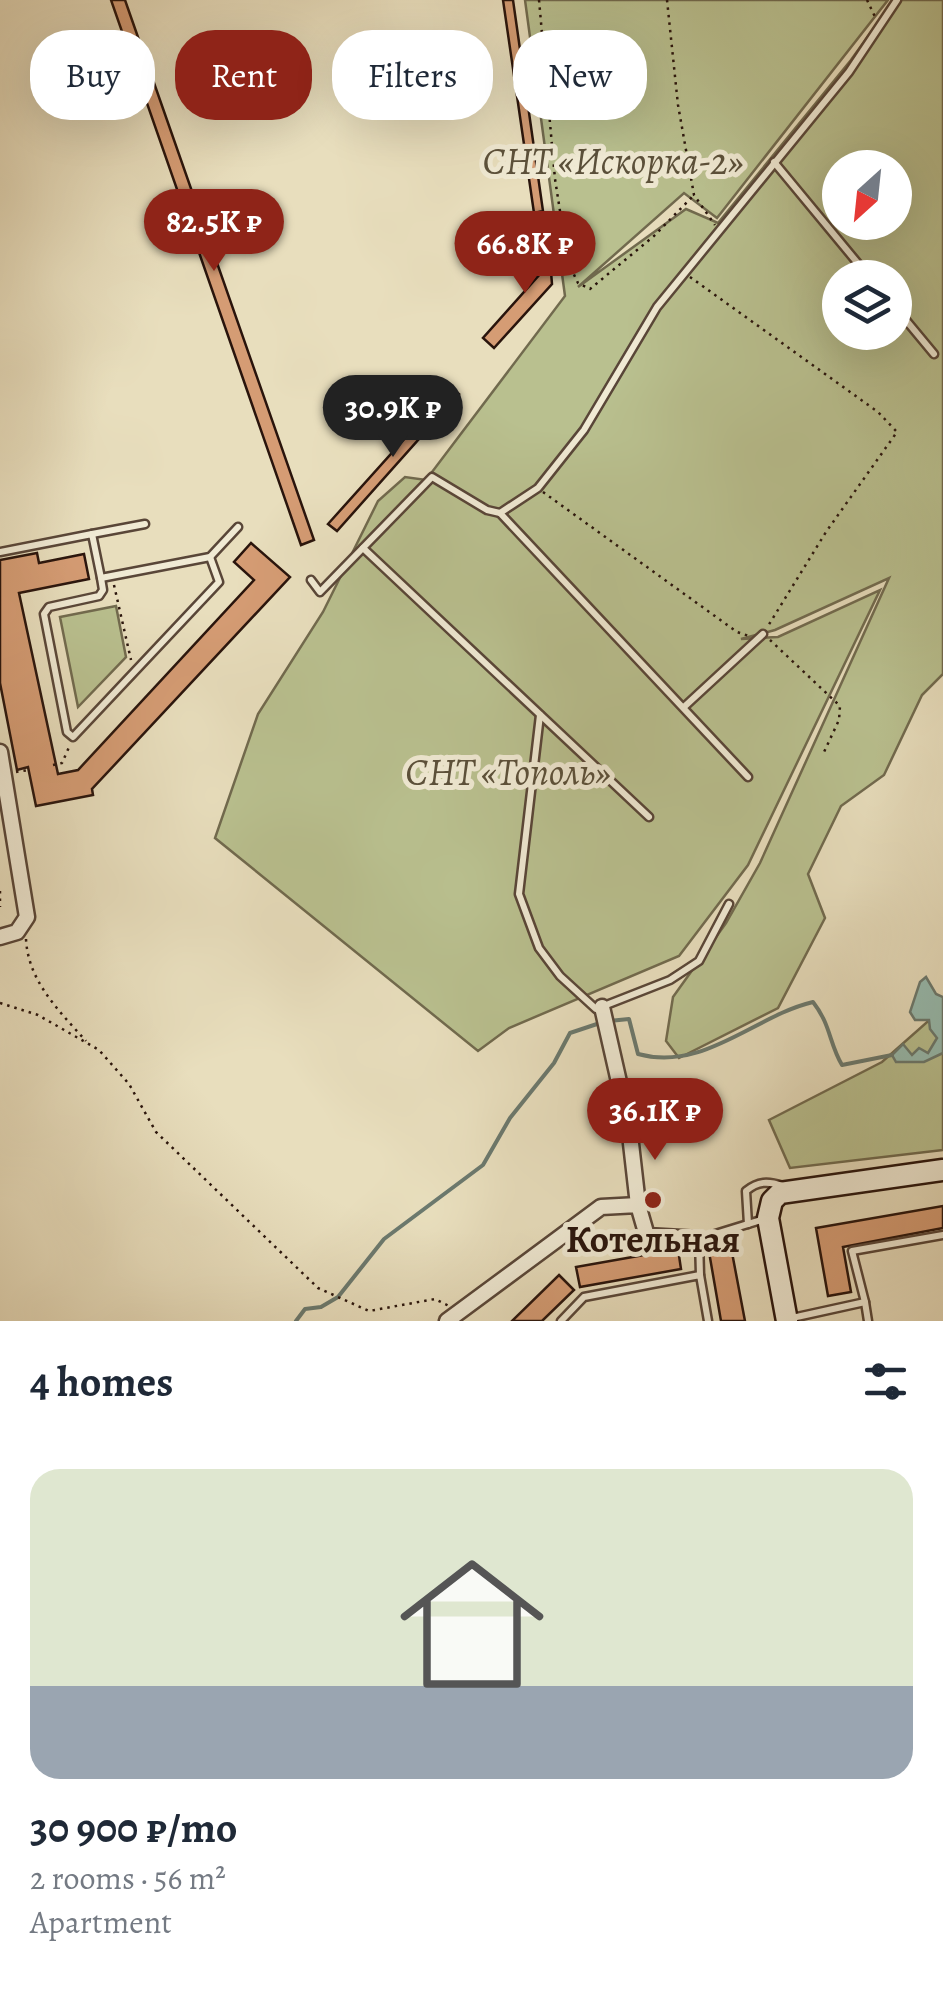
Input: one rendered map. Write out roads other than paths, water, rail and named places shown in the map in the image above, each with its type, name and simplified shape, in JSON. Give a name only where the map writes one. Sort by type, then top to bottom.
[{"type":"street","points":[[0,752],[27,917],[16,932],[0,937]]},
{"type":"street","points":[[604,1016],[616,1080],[630,1126],[638,1205],[647,1236],[699,1238]]},
{"type":"street","points":[[786,1320],[758,1221],[772,1201],[790,1188],[943,1170]]},
{"type":"street","points":[[453,1316],[601,1207],[638,1205]]},
{"type":"lane","points":[[500,514],[538,488],[584,430],[657,306],[721,233],[849,72],[897,0]]},
{"type":"lane","points":[[774,162],[855,260]]},
{"type":"lane","points":[[912,328],[934,354]]},
{"type":"lane","points":[[312,580],[320,592],[432,477],[500,514],[748,777]]},
{"type":"lane","points":[[0,552],[144,524]]},
{"type":"lane","points":[[100,578],[210,557],[238,527]]},
{"type":"lane","points":[[92,534],[103,590],[99,596],[49,607],[44,614],[67,732],[73,736],[219,582],[210,557]]},
{"type":"lane","points":[[363,548],[649,817]]},
{"type":"lane","points":[[684,707],[763,634]]},
{"type":"lane","points":[[540,715],[519,894],[540,948],[560,976],[604,1016],[699,960],[728,904]]},
{"type":"lane","points":[[708,1321],[699,1238],[758,1221]]},
{"type":"lane","points":[[868,1321],[852,1251],[943,1235]]},
{"type":"lane","points":[[561,1321],[584,1297],[700,1275]]},
{"type":"lane","points":[[786,1320],[864,1302]]},
{"type":"water","points":[[926,977],[936,994],[943,997],[943,1053],[924,1062],[896,1062],[892,1055],[903,1044],[912,1055],[919,1048],[928,1053],[937,1038],[929,1020],[915,1020],[910,1012],[920,982]]},
{"type":"waterway","points":[[609,1021],[629,1019],[638,1054],[662,1058],[707,1049],[813,1002],[842,1065],[892,1055]]},
{"type":"waterway","points":[[296,1321],[305,1309],[321,1307],[338,1297],[384,1239],[483,1165],[510,1118],[554,1063],[570,1033],[600,1023]]},
{"type":"place","name":"Котельная","points":[[653,1200]]},
{"type":"park label","name":"СНТ «Искорка-2»","points":[[613,161]]},
{"type":"park label","name":"СНТ «Тополь»","points":[[508,772]]}]
